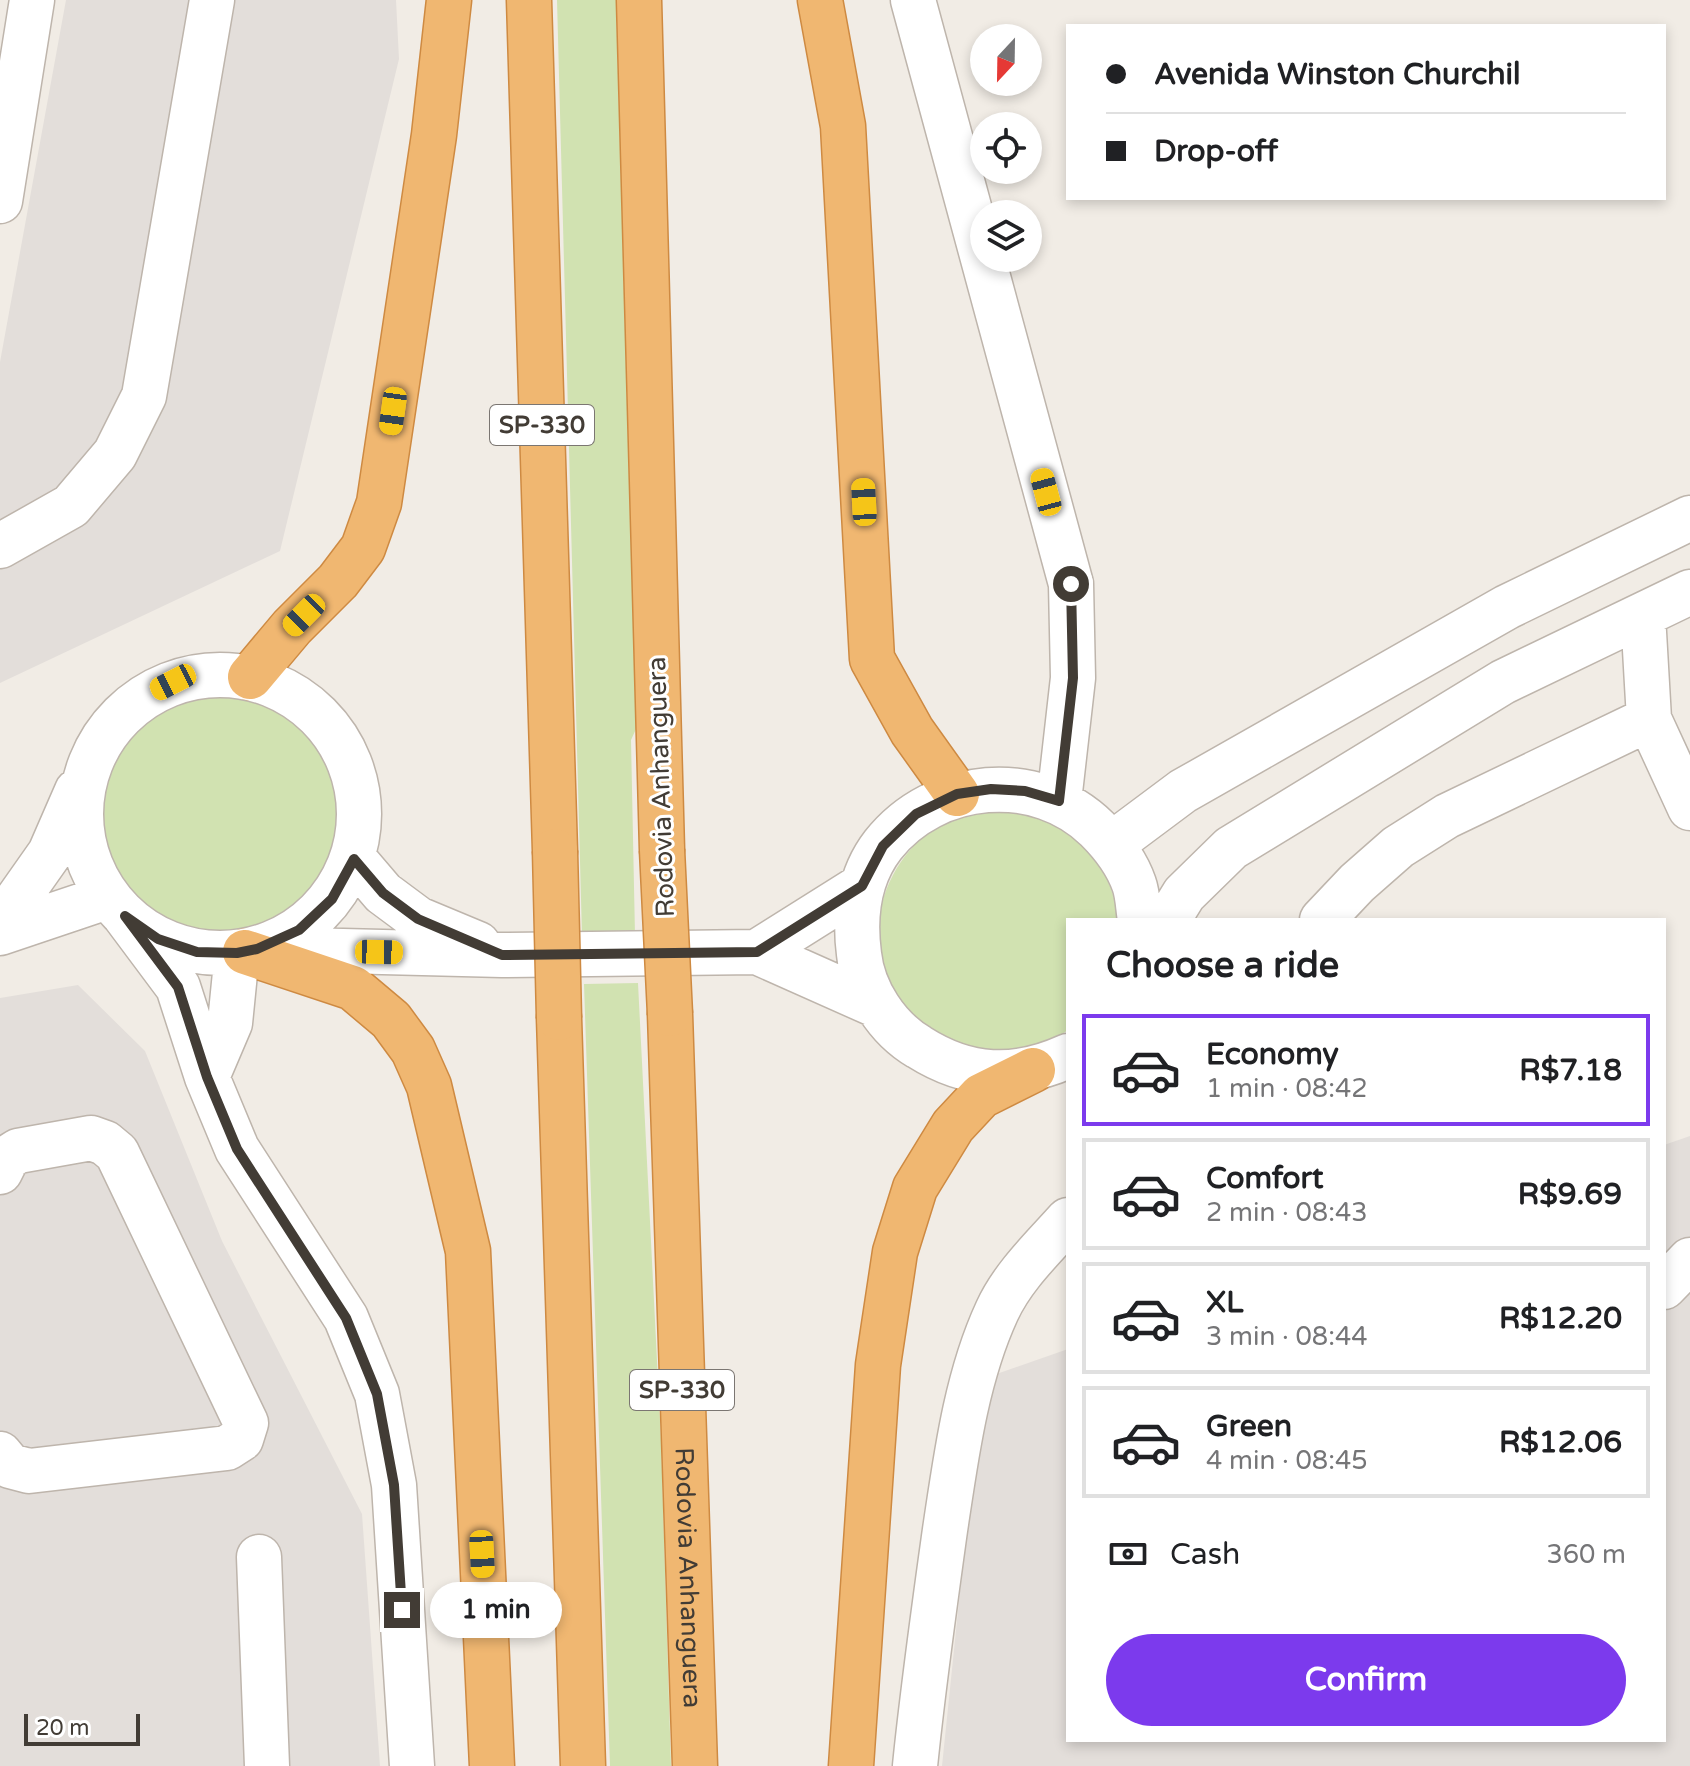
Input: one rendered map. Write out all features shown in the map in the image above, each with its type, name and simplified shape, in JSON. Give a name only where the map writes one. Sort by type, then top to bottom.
[{"type":"highway","points":[[250,677],[292,627],[338,581],[363,548],[379,503],[434,135],[449,0]]},
{"type":"highway","name":"SP-330","points":[[529,0],[583,1766]]},
{"type":"highway","name":"Rodovia Anhanguera","points":[[639,0],[662,850],[695,1766]]},
{"type":"highway","points":[[820,0],[843,126],[872,659],[912,731],[957,794]]},
{"type":"highway","points":[[246,951],[353,988],[391,1020],[413,1050],[429,1086],[468,1251],[492,1766]]},
{"type":"highway","points":[[851,1766],[878,1365],[895,1252],[915,1188],[953,1126],[981,1096],[1050,1063]]},
{"type":"street","points":[[0,201],[32,0]]},
{"type":"street","points":[[0,546],[71,506],[115,454],[144,396],[212,0]]},
{"type":"street","points":[[913,0],[1071,584],[1073,678],[1059,801]]},
{"type":"street","points":[[1112,844],[1183,791],[1507,607],[1690,518]]},
{"type":"street","points":[[1169,918],[1184,894],[1231,848],[1503,682],[1690,592]]},
{"type":"street","points":[[1643,615],[1649,719],[1690,808]]},
{"type":"street","points":[[0,924],[50,853],[90,759],[110,726],[139,699],[173,682],[211,673],[250,677],[294,694],[329,725],[353,766],[361,812],[354,859],[332,899],[299,930],[246,951]]},
{"type":"street","points":[[1324,918],[1398,847],[1447,816],[1649,719]]},
{"type":"street","points":[[90,759],[80,806],[86,854],[116,906],[178,987],[207,1077],[237,1149],[346,1318],[377,1394],[394,1485],[412,1766]]},
{"type":"street","points":[[1050,1063],[988,1073],[944,1063],[906,1039],[876,1005],[860,967],[855,927],[862,886],[883,846],[916,814],[957,794],[991,789],[1025,791],[1059,801],[1087,820],[1112,844],[1134,884],[1140,918]]},
{"type":"street","points":[[354,859],[383,893],[418,919],[502,955]]},
{"type":"street","points":[[757,952],[862,886]]},
{"type":"street","points":[[0,933],[116,906]]},
{"type":"street","points":[[116,906],[158,939],[197,952],[502,955],[757,952],[876,1005]]},
{"type":"street","points":[[207,1077],[230,1023],[246,951]]},
{"type":"street","points":[[0,1172],[7,1158],[18,1151],[91,1138],[105,1143],[117,1153],[246,1423],[241,1439],[227,1448],[29,1471],[10,1466],[0,1454]]},
{"type":"street","points":[[915,1766],[924,1674],[954,1467],[978,1360],[998,1309],[1024,1269],[1066,1222]]},
{"type":"street","points":[[1666,1285],[1690,1260]]},
{"type":"street","points":[[259,1557],[267,1766]]},
{"type":"shaded area","points":[[66,0],[396,0],[399,59],[280,551],[0,683],[0,362]]},
{"type":"shaded area","points":[[78,985],[145,1051],[222,1241],[362,1514],[380,1766],[0,1766],[0,998]]},
{"type":"shaded area","points":[[1690,1136],[1690,1766],[942,1766],[982,1379],[1066,1350],[1066,1742],[1666,1742],[1666,1144]]},
{"type":"green space","points":[[557,0],[616,0],[636,729],[631,740],[635,935],[582,936]]},
{"type":"green space","points":[[222,695],[246,697],[268,704],[308,730],[334,770],[341,792],[341,840],[334,862],[308,902],[268,928],[246,935],[222,937],[198,935],[176,928],[136,902],[110,862],[103,840],[101,816],[103,792],[110,770],[136,730],[176,704],[198,697]]},
{"type":"green space","points":[[1003,810],[1035,817],[1070,834],[1094,857],[1115,903],[1118,918],[1066,918],[1066,1031],[1033,1047],[994,1051],[963,1045],[935,1032],[912,1014],[895,991],[883,964],[879,935],[882,905],[893,875],[905,856],[927,834],[950,822]]},
{"type":"green space","points":[[638,983],[661,1440],[671,1766],[610,1766],[584,984]]},
{"type":"route","points":[[402,1610],[394,1485],[377,1394],[346,1318],[237,1149],[207,1077],[178,987],[125,916],[158,939],[197,952],[237,953],[257,949],[299,930],[332,899],[354,859],[383,893],[418,919],[502,955],[757,952],[862,886],[883,846],[916,814],[957,794],[991,789],[1025,791],[1059,801],[1073,678],[1071,584]]}]
